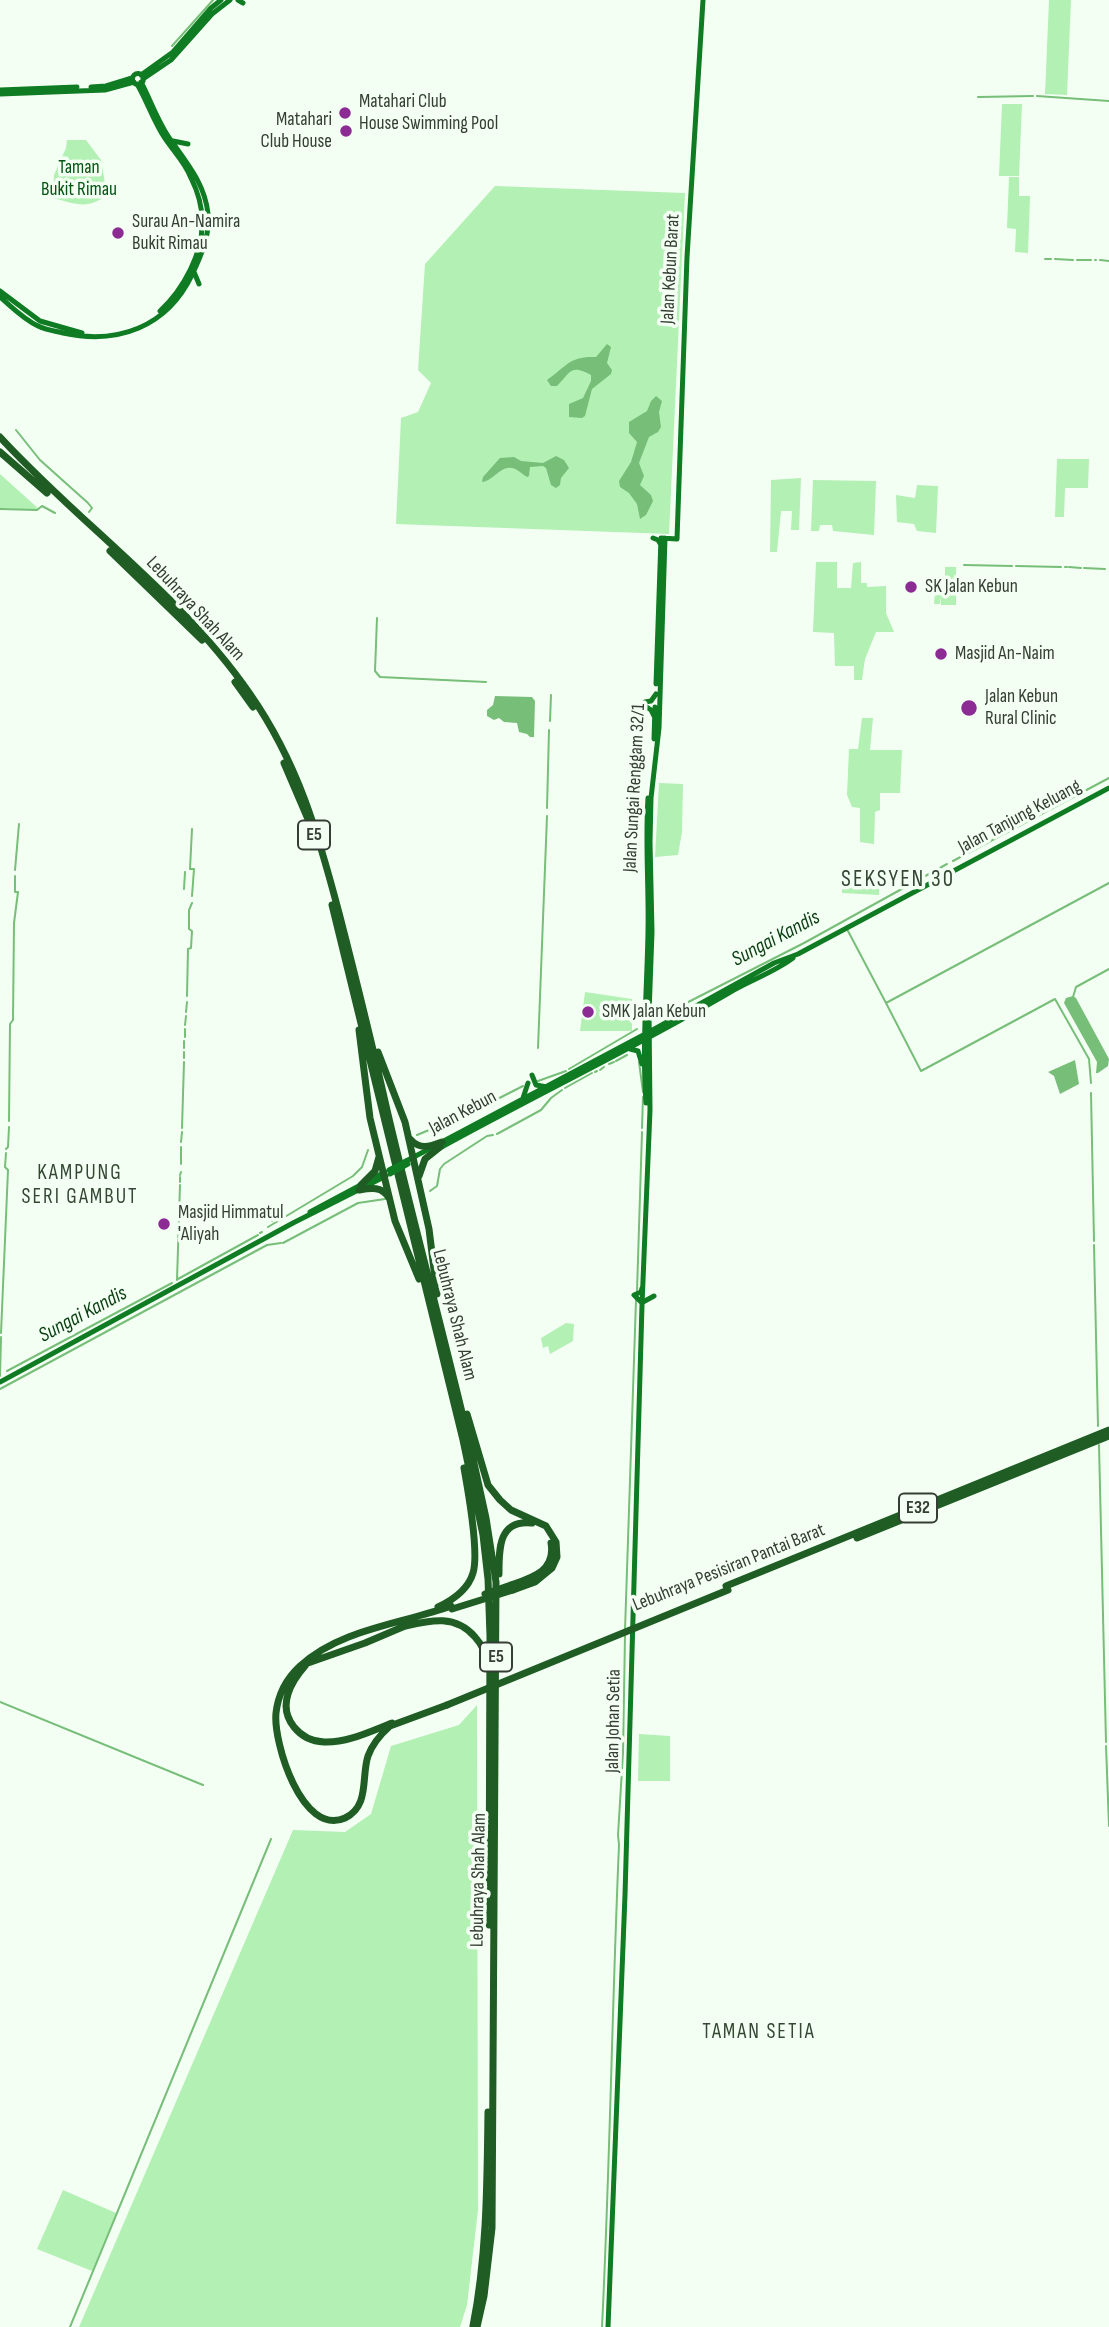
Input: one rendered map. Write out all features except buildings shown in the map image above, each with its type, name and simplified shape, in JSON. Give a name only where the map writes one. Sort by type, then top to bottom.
[{"type":"highway","name":"Lebuhraya Shah Alam","points":[[0,437],[42,482],[204,635],[261,711],[297,779],[313,820],[363,1001],[446,1344],[496,1582],[492,2228],[484,2296],[475,2327]]},
{"type":"highway","name":"Lebuhraya Shah Alam","points":[[0,452],[201,638],[258,714],[288,772],[313,832],[449,1388],[483,1535],[488,1579],[490,1796],[486,2225],[475,2327]]},
{"type":"highway","points":[[354,996],[367,1101],[379,1154],[387,1173],[395,1221],[419,1278],[433,1323]]},
{"type":"highway","points":[[363,1001],[407,1132],[410,1161],[418,1181],[429,1229],[438,1305],[446,1344],[488,1485],[512,1510],[546,1526],[556,1542],[557,1557],[552,1568],[535,1582],[409,1620]]},
{"type":"highway","points":[[407,1132],[412,1142],[419,1146],[441,1144]]},
{"type":"highway","points":[[418,1181],[425,1159],[441,1144]]},
{"type":"highway","points":[[360,1188],[375,1171],[379,1154]]},
{"type":"highway","points":[[360,1188],[382,1190],[391,1202]]},
{"type":"highway","points":[[409,1620],[454,1599],[464,1590],[473,1572],[474,1551],[467,1485],[449,1388]]},
{"type":"highway","name":"Lebuhraya Pesisiran Pantai Barat","points":[[409,1620],[331,1644],[298,1668],[282,1690],[276,1709],[276,1730],[282,1753],[306,1806],[317,1816],[332,1820],[348,1816],[356,1809],[362,1797],[370,1751],[390,1726],[1109,1430]]},
{"type":"highway","name":"Lebuhraya Pesisiran Pantai Barat","points":[[727,1588],[1109,1436]]},
{"type":"highway","points":[[496,1704],[500,1545],[504,1534],[513,1526],[535,1524],[545,1531],[550,1539],[550,1561],[539,1575],[512,1588]]},
{"type":"highway","points":[[285,1691],[307,1663],[452,1608]]},
{"type":"highway","points":[[401,1628],[434,1620],[451,1621],[469,1630],[483,1647],[486,1658],[490,1796]]},
{"type":"highway","name":"Lebuhraya Pesisiran Pantai Barat","points":[[307,1663],[287,1695],[287,1713],[296,1730],[311,1740],[323,1742],[362,1734],[446,1703]]},
{"type":"main road","points":[[138,80],[173,52],[221,0]]},
{"type":"main road","points":[[0,92],[105,90],[138,80],[172,60],[212,14],[230,0]]},
{"type":"main road","name":"Jalan Kebun Barat","points":[[663,541],[677,539],[688,244],[703,0]]},
{"type":"main road","points":[[0,297],[22,316],[42,328],[88,338],[119,335],[147,325],[187,282],[205,242],[208,212],[203,192],[186,162],[168,140],[138,80]]},
{"type":"main road","points":[[168,140],[188,146],[186,162],[197,192],[202,219],[200,241],[187,282]]},
{"type":"main road","points":[[168,140],[170,158],[186,162]]},
{"type":"main road","points":[[187,282],[199,284],[195,269]]},
{"type":"main road","points":[[0,291],[40,321],[88,334],[112,333],[139,325],[163,310]]},
{"type":"main road","points":[[119,335],[131,340],[136,330]]},
{"type":"main road","points":[[653,538],[663,541]]},
{"type":"main road","name":"Jalan Sungai Renggam 32/1","points":[[657,717],[663,541]]},
{"type":"main road","name":"Jalan Sungai Renggam 32/1","points":[[647,1036],[649,906],[646,820],[657,717],[660,612]]},
{"type":"main road","points":[[656,694],[645,704],[657,717]]},
{"type":"main road","name":"Jalan Tanjung Keluang","points":[[647,1036],[665,1023],[1109,788]]},
{"type":"main road","name":"Jalan Sungai Renggam 32/1","points":[[647,1036],[645,1021],[649,906]]},
{"type":"main road","name":"Jalan Tanjung Keluang","points":[[647,1036],[767,970]]},
{"type":"main road","points":[[649,1014],[656,1023],[665,1023]]},
{"type":"main road","points":[[634,1040],[645,1021]]},
{"type":"main road","points":[[645,1084],[647,1036]]},
{"type":"main road","points":[[642,1305],[634,1295],[641,1292],[642,1288],[649,1116],[647,1036]]},
{"type":"main road","name":"Jalan Kebun","points":[[0,1382],[634,1040],[647,1036]]},
{"type":"main road","name":"Jalan Kebun","points":[[441,1144],[629,1048],[647,1036]]},
{"type":"main road","points":[[629,1048],[636,1050],[641,1056],[649,1116]]},
{"type":"main road","points":[[532,1075],[536,1085],[549,1086]]},
{"type":"main road","points":[[521,1101],[526,1094],[528,1083]]},
{"type":"main road","points":[[642,1288],[654,1296],[645,1299],[642,1305]]},
{"type":"main road","name":"Jalan Johan Setia","points":[[608,2327],[628,1793],[642,1305]]},
{"type":"green space","points":[[1049,0],[1071,0],[1067,95],[1045,94]]},
{"type":"green space","points":[[1002,104],[1022,104],[1019,176],[999,176]]},
{"type":"green space","name":"Taman Bukit Rimau","points":[[67,140],[86,140],[101,160],[107,195],[100,200],[81,204],[53,198],[54,175]]},
{"type":"green space","points":[[1009,177],[1019,177],[1019,196],[1030,196],[1028,253],[1015,252],[1016,229],[1007,228]]},
{"type":"green space","points":[[495,186],[685,193],[669,534],[396,524],[401,418],[418,412],[431,383],[418,370],[425,264]]},
{"type":"green space","points":[[1057,459],[1089,459],[1088,488],[1065,488],[1064,517],[1055,517]]},
{"type":"green space","points":[[0,474],[40,510],[0,508]]},
{"type":"green space","points":[[801,478],[799,530],[791,530],[792,511],[781,511],[777,552],[770,552],[771,480]]},
{"type":"green space","points":[[813,480],[876,481],[874,535],[833,531],[832,525],[820,525],[819,531],[811,531]]},
{"type":"green space","points":[[917,485],[938,486],[936,533],[917,531],[914,524],[897,522],[896,495],[915,498]]},
{"type":"green space","points":[[816,562],[837,562],[837,588],[851,588],[853,563],[861,562],[861,583],[867,583],[867,587],[886,586],[886,613],[894,632],[876,632],[865,659],[862,680],[854,680],[854,666],[835,666],[834,633],[813,632]]},
{"type":"green space","points":[[945,567],[956,567],[956,605],[941,605],[941,596],[940,604],[934,604],[935,592],[945,593]]},
{"type":"green space","points":[[862,718],[873,718],[870,750],[902,750],[900,793],[880,793],[880,810],[875,812],[874,844],[860,842],[860,808],[852,807],[847,795],[849,749],[858,749]]},
{"type":"green space","points":[[659,783],[683,784],[682,832],[678,855],[655,857]]},
{"type":"green space","points":[[843,872],[880,874],[879,895],[842,893]]},
{"type":"green space","points":[[585,992],[632,999],[632,1031],[580,1031]]},
{"type":"green space","points":[[566,1323],[574,1324],[573,1341],[550,1354],[548,1346],[543,1348],[541,1338]]},
{"type":"green space","points":[[477,1705],[478,2210],[467,2305],[460,2327],[79,2327],[293,1830],[345,1832],[371,1814],[391,1746],[459,1725]]},
{"type":"green space","points":[[639,1734],[670,1736],[670,1781],[638,1781]]},
{"type":"green space","points":[[63,2190],[116,2213],[92,2271],[37,2249]]},
{"type":"shaded area","points":[[607,344],[611,347],[607,363],[612,370],[611,374],[592,389],[585,416],[569,417],[569,404],[583,398],[591,375],[579,370],[571,371],[557,386],[551,386],[547,380],[574,360],[596,357]]},
{"type":"shaded area","points":[[656,396],[662,401],[659,412],[661,427],[649,437],[639,463],[644,476],[640,485],[651,495],[653,501],[646,515],[640,519],[637,504],[629,493],[620,487],[619,481],[631,462],[637,442],[629,433],[629,422],[647,411]]},
{"type":"shaded area","points":[[556,456],[564,460],[569,468],[556,488],[551,485],[543,466],[530,467],[527,477],[517,470],[507,468],[482,482],[483,477],[500,458],[514,457],[521,461],[543,463]]},
{"type":"shaded area","points":[[495,696],[532,697],[535,701],[534,737],[519,732],[517,723],[504,722],[499,718],[494,720],[487,716],[487,710],[493,705]]},
{"type":"shaded area","points":[[1073,996],[1109,1059],[1108,1066],[1098,1073],[1097,1062],[1064,1003],[1066,998]]},
{"type":"shaded area","points":[[1075,1060],[1079,1084],[1060,1094],[1054,1076],[1048,1072]]},
{"type":"waterway","points":[[172,46],[213,0]]},
{"type":"waterway","points":[[978,97],[1033,96]]},
{"type":"waterway","points":[[1037,96],[1109,101]]},
{"type":"waterway","points":[[1045,259],[1051,259]]},
{"type":"waterway","points":[[1055,259],[1073,260]]},
{"type":"waterway","points":[[1077,260],[1091,260]]},
{"type":"waterway","points":[[1100,260],[1109,261]]},
{"type":"waterway","points":[[16,430],[40,460],[88,503],[92,508],[89,512]]},
{"type":"waterway","points":[[0,509],[37,510],[42,506],[55,513]]},
{"type":"waterway","points":[[964,565],[1012,566]]},
{"type":"waterway","points":[[1016,566],[1061,567]]},
{"type":"waterway","points":[[1069,567],[1081,568]]},
{"type":"waterway","points":[[1084,568],[1105,569]]},
{"type":"waterway","points":[[377,618],[375,671],[380,677],[486,682]]},
{"type":"waterway","points":[[550,721],[551,695]]},
{"type":"waterway","points":[[547,808],[549,730]]},
{"type":"waterway","name":"Sungai Kandis","points":[[953,861],[1109,778]]},
{"type":"waterway","points":[[538,1048],[547,816]]},
{"type":"waterway","points":[[15,870],[19,824]]},
{"type":"waterway","points":[[192,829],[192,896]]},
{"type":"waterway","name":"Sungai Kandis","points":[[655,1019],[804,943],[947,864]]},
{"type":"waterway","points":[[184,889],[185,872]]},
{"type":"waterway","points":[[9,1121],[10,1024],[13,1020],[14,923],[18,892],[15,892],[15,876]]},
{"type":"waterway","points":[[1091,1083],[1089,1059],[1055,999],[921,1071],[886,1003],[1109,883]]},
{"type":"waterway","points":[[187,996],[188,949],[191,948],[192,931],[189,929],[189,910],[192,903]]},
{"type":"waterway","points":[[848,931],[886,1003]]},
{"type":"waterway","points":[[1073,997],[1076,987],[1109,969]]},
{"type":"waterway","points":[[186,1012],[187,1002]]},
{"type":"waterway","points":[[185,1025],[186,1016]]},
{"type":"waterway","points":[[185,1029],[185,1037]]},
{"type":"waterway","name":"Sungai Kandis","points":[[569,1069],[637,1029]]},
{"type":"waterway","points":[[184,1041],[184,1048]]},
{"type":"waterway","points":[[184,1052],[184,1058]]},
{"type":"waterway","points":[[616,1061],[627,1055]]},
{"type":"waterway","points":[[182,1128],[184,1062]]},
{"type":"waterway","points":[[609,1064],[614,1062]]},
{"type":"waterway","points":[[639,1062],[643,1092]]},
{"type":"waterway","points":[[600,1070],[604,1067]]},
{"type":"waterway","name":"Sungai Kandis","points":[[538,1081],[566,1071]]},
{"type":"waterway","points":[[565,1088],[592,1073]]},
{"type":"waterway","name":"Sungai Kandis","points":[[417,1135],[470,1113],[523,1086]]},
{"type":"waterway","points":[[497,1134],[541,1110],[562,1090]]},
{"type":"waterway","points":[[1091,1093],[1094,1241]]},
{"type":"waterway","points":[[642,1128],[643,1097]]},
{"type":"waterway","points":[[6,1149],[9,1127]]},
{"type":"waterway","points":[[181,1142],[182,1132]]},
{"type":"waterway","points":[[637,1291],[642,1132]]},
{"type":"waterway","points":[[430,1191],[437,1186],[440,1169],[444,1164],[487,1136],[493,1135]]},
{"type":"waterway","points":[[181,1147],[181,1164]]},
{"type":"waterway","name":"Sungai Kandis","points":[[268,1227],[353,1176],[362,1167],[368,1150]]},
{"type":"waterway","points":[[1,1333],[8,1170],[5,1167],[6,1153]]},
{"type":"waterway","points":[[180,1177],[180,1182]]},
{"type":"waterway","points":[[177,1280],[180,1185]]},
{"type":"waterway","points":[[283,1243],[358,1203],[385,1199]]},
{"type":"waterway","points":[[272,1208],[272,1221]]},
{"type":"waterway","name":"Sungai Kandis","points":[[178,1279],[258,1235]]},
{"type":"waterway","points":[[0,1389],[267,1245],[281,1243]]},
{"type":"waterway","points":[[1094,1245],[1098,1426]]},
{"type":"waterway","name":"Sungai Kandis","points":[[7,1371],[172,1283]]},
{"type":"waterway","points":[[625,1630],[636,1300]]},
{"type":"waterway","points":[[0,1376],[1,1337]]},
{"type":"waterway","points":[[1099,1445],[1106,1742]]},
{"type":"waterway","points":[[602,2327],[625,1635]]},
{"type":"waterway","points":[[0,1702],[203,1785]]},
{"type":"waterway","points":[[1106,1746],[1109,1826]]},
{"type":"waterway","points":[[70,2327],[271,1839]]},
{"type":"place","name":"Matahari Club House Swimming Pool","points":[[345,113]]},
{"type":"place","name":"Matahari Club House","points":[[346,131]]},
{"type":"place","name":"Surau An-Namira Bukit Rimau","points":[[118,233]]},
{"type":"place","name":"SK Jalan Kebun","points":[[911,587]]},
{"type":"place","name":"Masjid An-Naim","points":[[941,654]]},
{"type":"place","name":"Jalan Kebun Rural Clinic","points":[[969,708]]},
{"type":"place","name":"SMK Jalan Kebun","points":[[588,1012]]},
{"type":"place","name":"Masjid Himmatul 'Aliyah","points":[[164,1224]]},
{"type":"district","name":"SEKSYEN 30","points":[[898,880]]},
{"type":"district","name":"KAMPUNG SERI GAMBUT","points":[[80,1186]]},
{"type":"district","name":"TAMAN SETIA","points":[[759,2033]]}]
